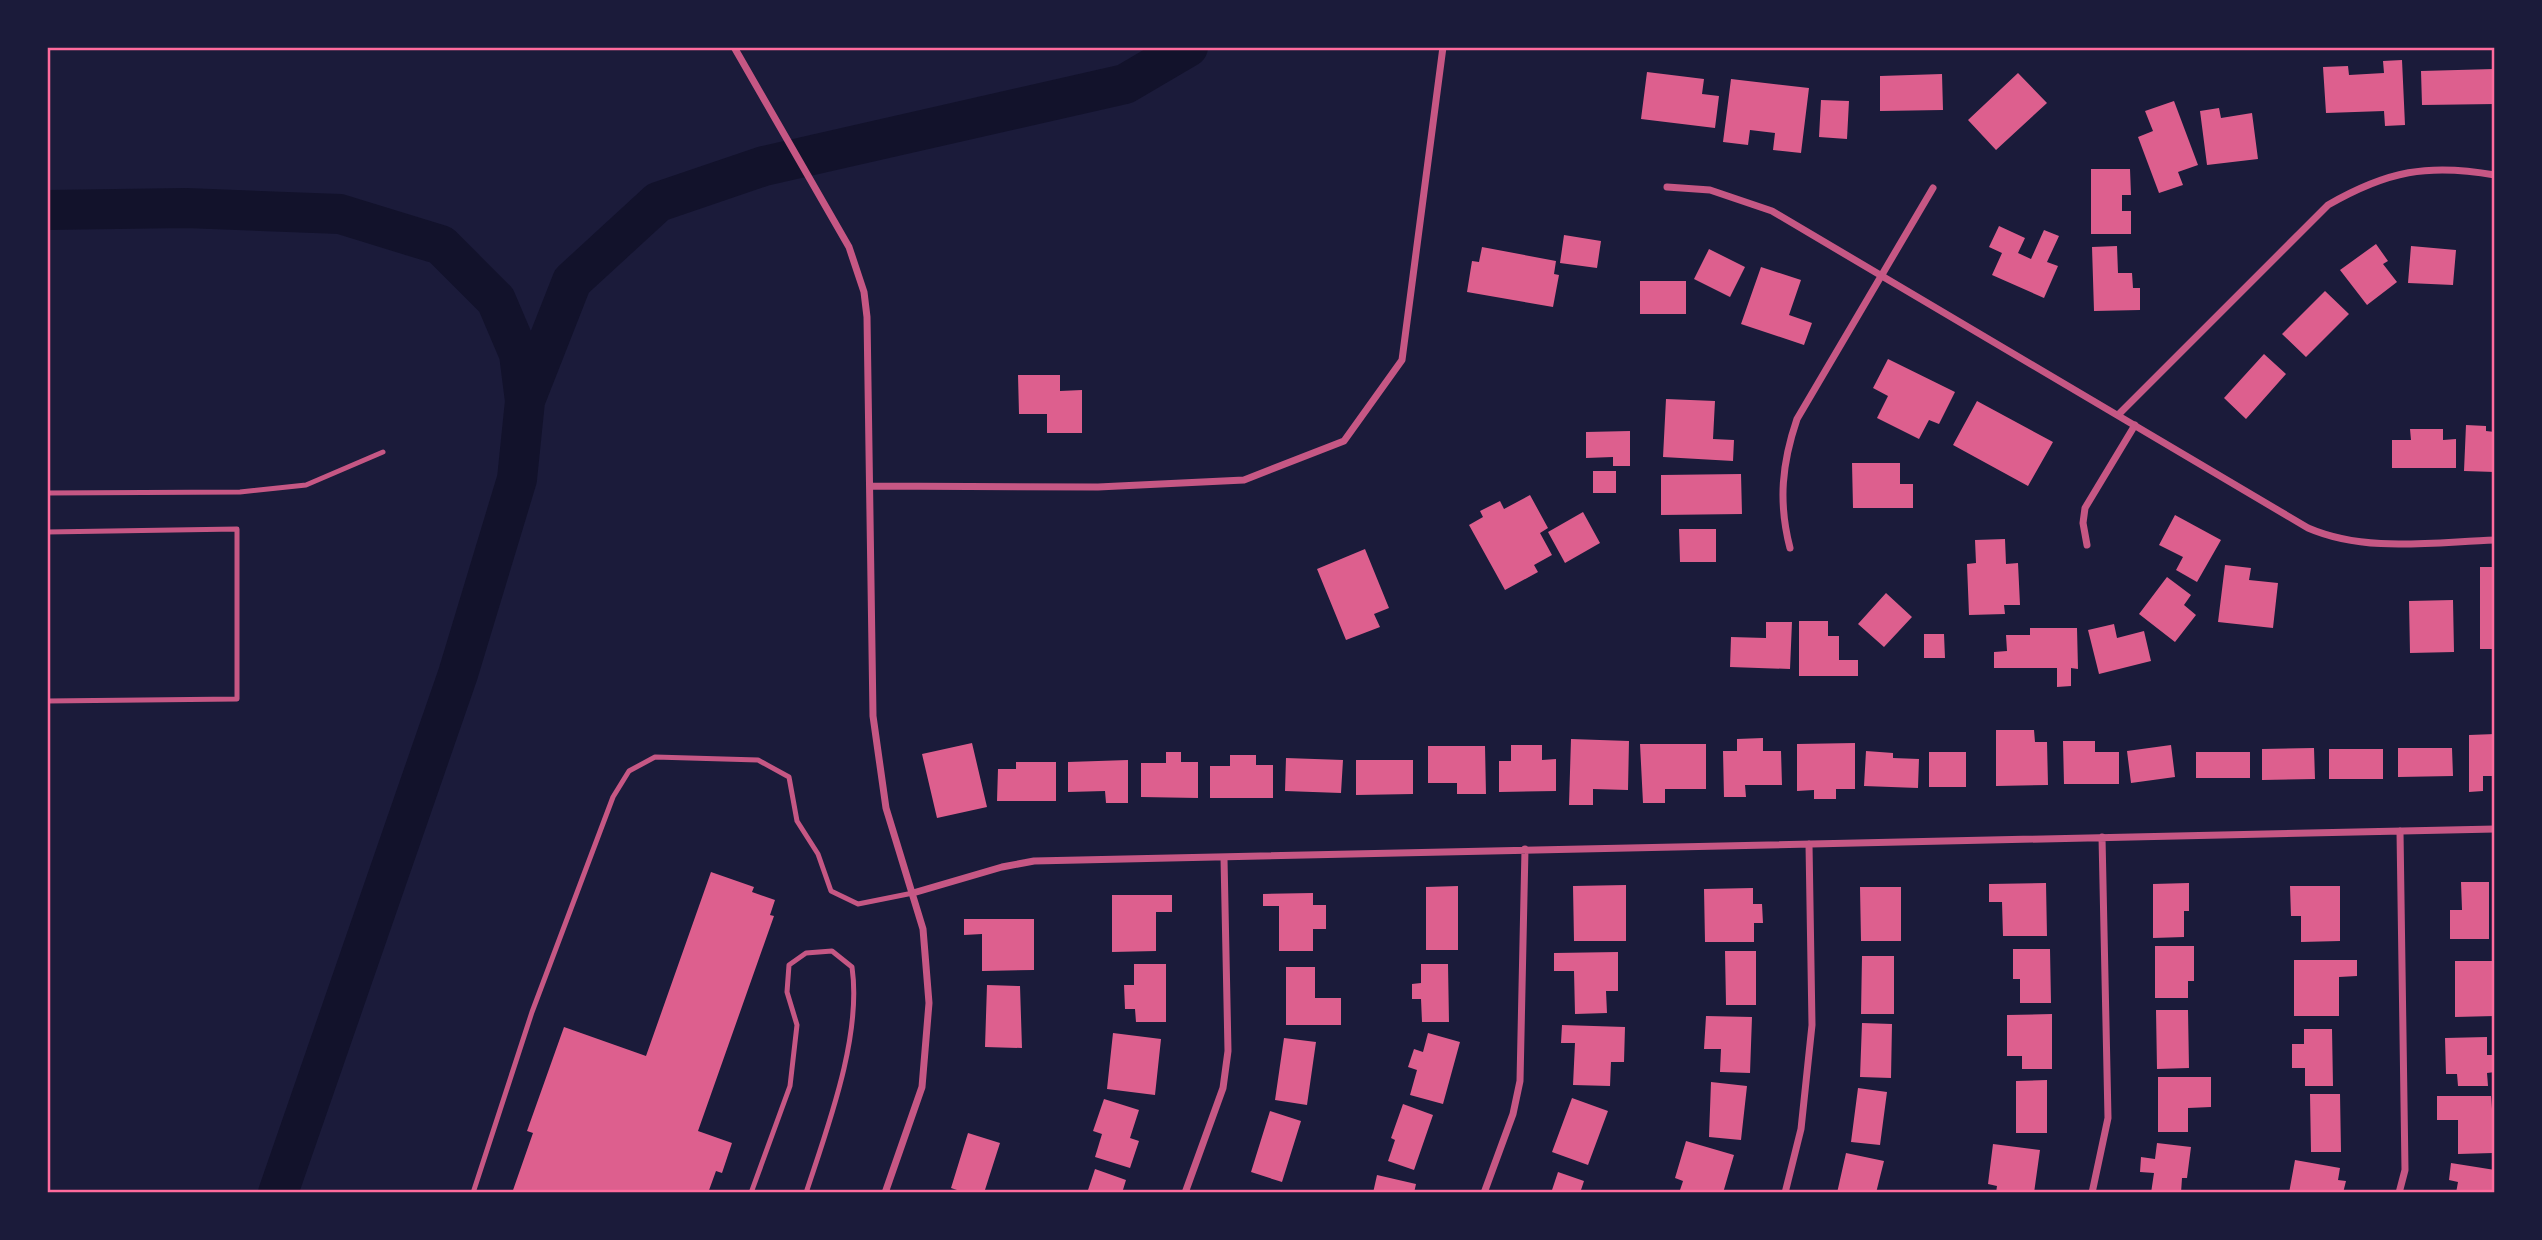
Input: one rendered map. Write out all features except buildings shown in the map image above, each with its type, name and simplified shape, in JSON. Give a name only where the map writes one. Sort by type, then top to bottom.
[{"type":"street","points":[[734,47],[849,247],[864,292],[873,716],[877,762],[886,808],[914,893],[928,970],[927,1045],[922,1087],[885,1193]]},
{"type":"street","points":[[870,486],[1098,487],[1244,480],[1344,441],[1402,360],[1443,47]]},
{"type":"street","points":[[2118,415],[2328,205],[2363,185],[2401,173],[2461,169],[2495,175]]},
{"type":"street","points":[[1667,187],[1710,190],[1752,202],[1881,275],[2308,528],[2336,540],[2373,544],[2495,540]]},
{"type":"street","points":[[1790,548],[1781,492],[1785,455],[1797,419],[1933,188]]},
{"type":"street","points":[[2087,545],[2083,523],[2085,508],[2135,425]]},
{"type":"street","points":[[914,893],[1002,867],[1034,862],[2495,829]]},
{"type":"street","points":[[2399,1193],[2405,1170],[2400,831]]},
{"type":"street","points":[[2092,1193],[2108,1118],[2102,837]]},
{"type":"street","points":[[1785,1193],[1801,1129],[1812,1025],[1809,844]]},
{"type":"street","points":[[1484,1193],[1513,1114],[1520,1082],[1525,849]]},
{"type":"street","points":[[1185,1193],[1223,1088],[1228,1051],[1224,858]]},
{"type":"lane","points":[[47,493],[240,492],[306,485],[383,452]]},
{"type":"lane","points":[[47,532],[237,529],[237,699],[47,701]]},
{"type":"lane","points":[[473,1193],[532,1012],[613,797],[629,771],[656,757],[758,760],[789,777],[797,821],[818,854],[831,891],[858,904],[914,893]]},
{"type":"lane","points":[[751,1193],[790,1086],[797,1025],[787,992],[789,965],[806,953],[832,951],[852,967],[857,997],[835,1102],[806,1193]]},
{"type":"waterway","points":[[526,398],[572,281],[658,202],[764,166],[1125,84],[1188,47]]},
{"type":"waterway","points":[[47,210],[186,208],[340,214],[441,245],[496,300],[519,354],[525,401],[517,479],[458,674],[278,1193]]}]
